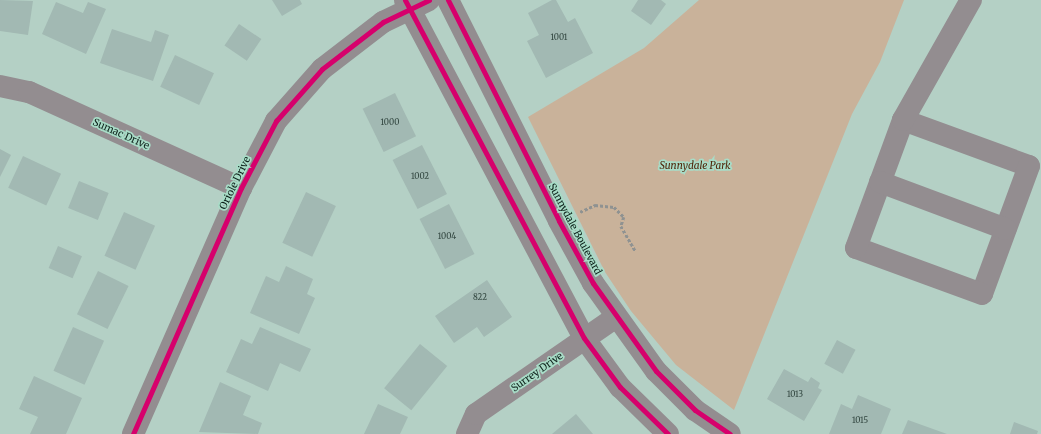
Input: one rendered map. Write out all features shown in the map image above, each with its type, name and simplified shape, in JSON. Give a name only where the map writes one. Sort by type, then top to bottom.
[{"type":"street","name":"Sunnydale Boulevard","points":[[448,0],[559,221],[593,282],[616,317],[675,391],[730,434]]},
{"type":"street","points":[[903,120],[1029,166],[982,294],[856,248],[903,120],[971,0]]},
{"type":"street","points":[[415,3],[584,338],[620,386],[668,434]]},
{"type":"street","name":"Oriole Drive","points":[[132,434],[241,188],[276,121],[322,69],[383,22],[415,3]]},
{"type":"street","name":"Sumac Drive","points":[[0,86],[29,92],[241,188]]},
{"type":"street","points":[[880,182],[1006,229]]},
{"type":"street","name":"Surrey Drive","points":[[467,434],[476,414],[616,317]]},
{"type":"path","points":[[559,221],[594,205],[614,207],[624,217],[621,226],[636,252]]},
{"type":"green space","name":"Sunnydale Park","points":[[699,0],[904,0],[880,62],[852,114],[734,410],[676,365],[631,311],[605,272],[528,117],[644,48]]},
{"type":"building","points":[[0,0],[33,1],[28,35],[0,31]]},
{"type":"building","points":[[272,0],[300,0],[302,4],[282,16]]},
{"type":"building","points":[[552,0],[556,0],[568,22],[575,18],[593,53],[546,78],[527,41],[539,35],[528,13]]},
{"type":"building","points":[[638,0],[661,0],[666,4],[651,25],[631,11]]},
{"type":"building","points":[[56,2],[83,13],[88,2],[106,9],[86,54],[42,34]]},
{"type":"building","points":[[239,24],[261,39],[247,61],[224,46]]},
{"type":"building","points":[[112,29],[151,42],[155,30],[169,35],[153,81],[100,63]]},
{"type":"building","points":[[175,55],[214,73],[199,105],[160,87]]},
{"type":"building","points":[[395,93],[416,136],[384,152],[363,109]]},
{"type":"building","points":[[422,145],[447,194],[418,209],[393,160]]},
{"type":"building","points":[[0,149],[11,155],[0,177]]},
{"type":"building","points":[[23,156],[61,174],[46,205],[8,188]]},
{"type":"building","points":[[79,181],[109,193],[98,220],[68,208]]},
{"type":"building","points":[[306,192],[336,206],[312,257],[282,243]]},
{"type":"building","points":[[449,204],[474,254],[445,269],[420,219]]},
{"type":"building","points":[[124,212],[155,226],[136,270],[104,256]]},
{"type":"building","points":[[58,246],[82,256],[73,278],[49,268]]},
{"type":"building","points":[[286,266],[313,279],[307,294],[315,298],[299,334],[250,313],[266,276],[279,282]]},
{"type":"building","points":[[98,271],[129,286],[108,329],[77,314]]},
{"type":"building","points":[[487,280],[512,317],[484,337],[477,327],[454,343],[435,316]]},
{"type":"building","points":[[73,327],[104,341],[85,385],[53,371]]},
{"type":"building","points":[[260,327],[311,349],[300,372],[280,363],[268,391],[226,372],[241,339],[252,344]]},
{"type":"building","points":[[837,340],[856,350],[843,374],[824,364]]},
{"type":"building","points":[[420,344],[447,366],[411,410],[384,388]]},
{"type":"building","points":[[784,369],[808,382],[811,377],[820,383],[818,388],[822,390],[804,421],[767,399]]},
{"type":"building","points":[[34,376],[82,398],[66,434],[30,434],[38,417],[19,409]]},
{"type":"building","points":[[220,382],[251,396],[243,415],[262,423],[258,434],[199,432]]},
{"type":"building","points":[[858,395],[891,409],[881,434],[829,434],[841,404],[852,409]]},
{"type":"building","points":[[378,404],[408,417],[400,434],[364,434]]},
{"type":"building","points":[[576,414],[593,434],[552,434]]},
{"type":"building","points":[[908,420],[947,434],[902,434]]},
{"type":"building","points":[[1014,422],[1038,431],[1037,434],[1010,434]]},
{"type":"cycle path","points":[[405,0],[584,338],[620,387],[668,434]]},
{"type":"cycle path","points":[[133,434],[241,188],[276,121],[322,69],[383,22],[429,0]]},
{"type":"cycle path","points":[[448,0],[559,221],[593,283],[656,371],[695,410],[730,434]]}]
